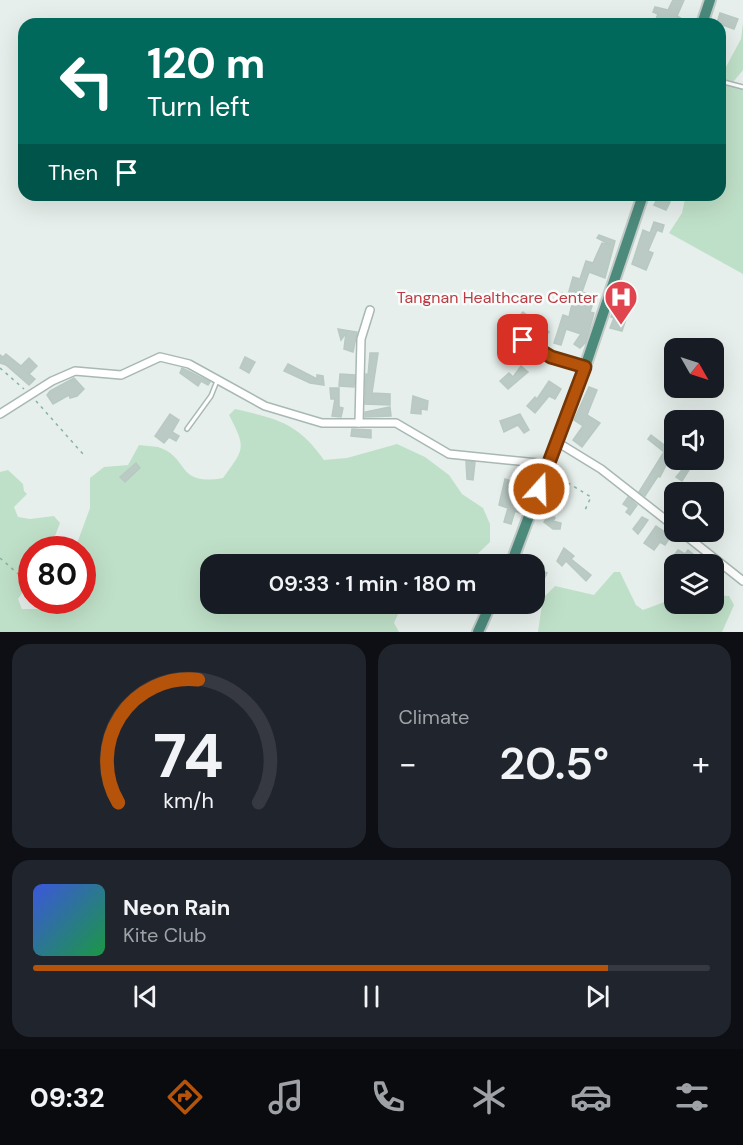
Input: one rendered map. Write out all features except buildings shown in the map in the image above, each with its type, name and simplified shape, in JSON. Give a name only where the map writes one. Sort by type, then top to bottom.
[{"type":"highway","points":[[704,18],[710,0]]},
{"type":"highway","points":[[515,554],[585,367],[641,201]]},
{"type":"highway","points":[[478,632],[486,614]]},
{"type":"highway","points":[[485,632],[492,614]]},
{"type":"street","points":[[359,423],[361,339],[370,310]]},
{"type":"street","points":[[0,414],[31,394],[75,371],[121,375],[160,357],[189,364],[265,406],[322,423],[396,423],[449,454],[547,468]]},
{"type":"street","points":[[557,442],[594,464],[664,518]]},
{"type":"street","points":[[694,542],[743,581]]},
{"type":"lane","points":[[726,83],[743,87]]},
{"type":"lane","points":[[523,340],[551,357],[585,367]]},
{"type":"lane","points":[[187,429],[207,403],[217,381]]},
{"type":"path","points":[[0,368],[31,394],[83,454]]},
{"type":"path","points":[[547,468],[591,497],[585,510]]},
{"type":"path","points":[[0,558],[18,574]]},
{"type":"shaded area","points":[[511,319],[528,332],[517,348],[497,332],[504,322]]},
{"type":"green space","points":[[743,23],[743,70],[733,82],[743,84],[743,274],[669,233],[682,213],[685,201],[726,201],[726,67],[741,39]]},
{"type":"green space","points":[[235,409],[286,424],[305,438],[324,460],[347,458],[397,444],[425,457],[449,475],[462,494],[483,508],[490,524],[490,542],[477,554],[200,554],[200,614],[398,614],[394,623],[399,632],[0,632],[0,472],[8,470],[23,484],[27,494],[14,507],[18,517],[30,519],[54,516],[60,523],[55,536],[18,536],[18,614],[96,614],[96,536],[80,536],[90,508],[90,478],[104,467],[128,465],[139,445],[158,447],[168,451],[190,475],[197,478],[208,480],[223,478],[236,460],[241,448],[229,415]]},
{"type":"green space","points":[[614,572],[620,572],[636,605],[643,610],[664,602],[664,614],[724,614],[724,596],[729,596],[734,605],[722,632],[538,632],[541,614],[545,614],[545,596],[555,586],[594,595]]},
{"type":"place","name":"Tangnan Healthcare Center","points":[[621,326]]},
{"type":"route","points":[[523,340],[551,357],[585,367],[539,489]]}]
